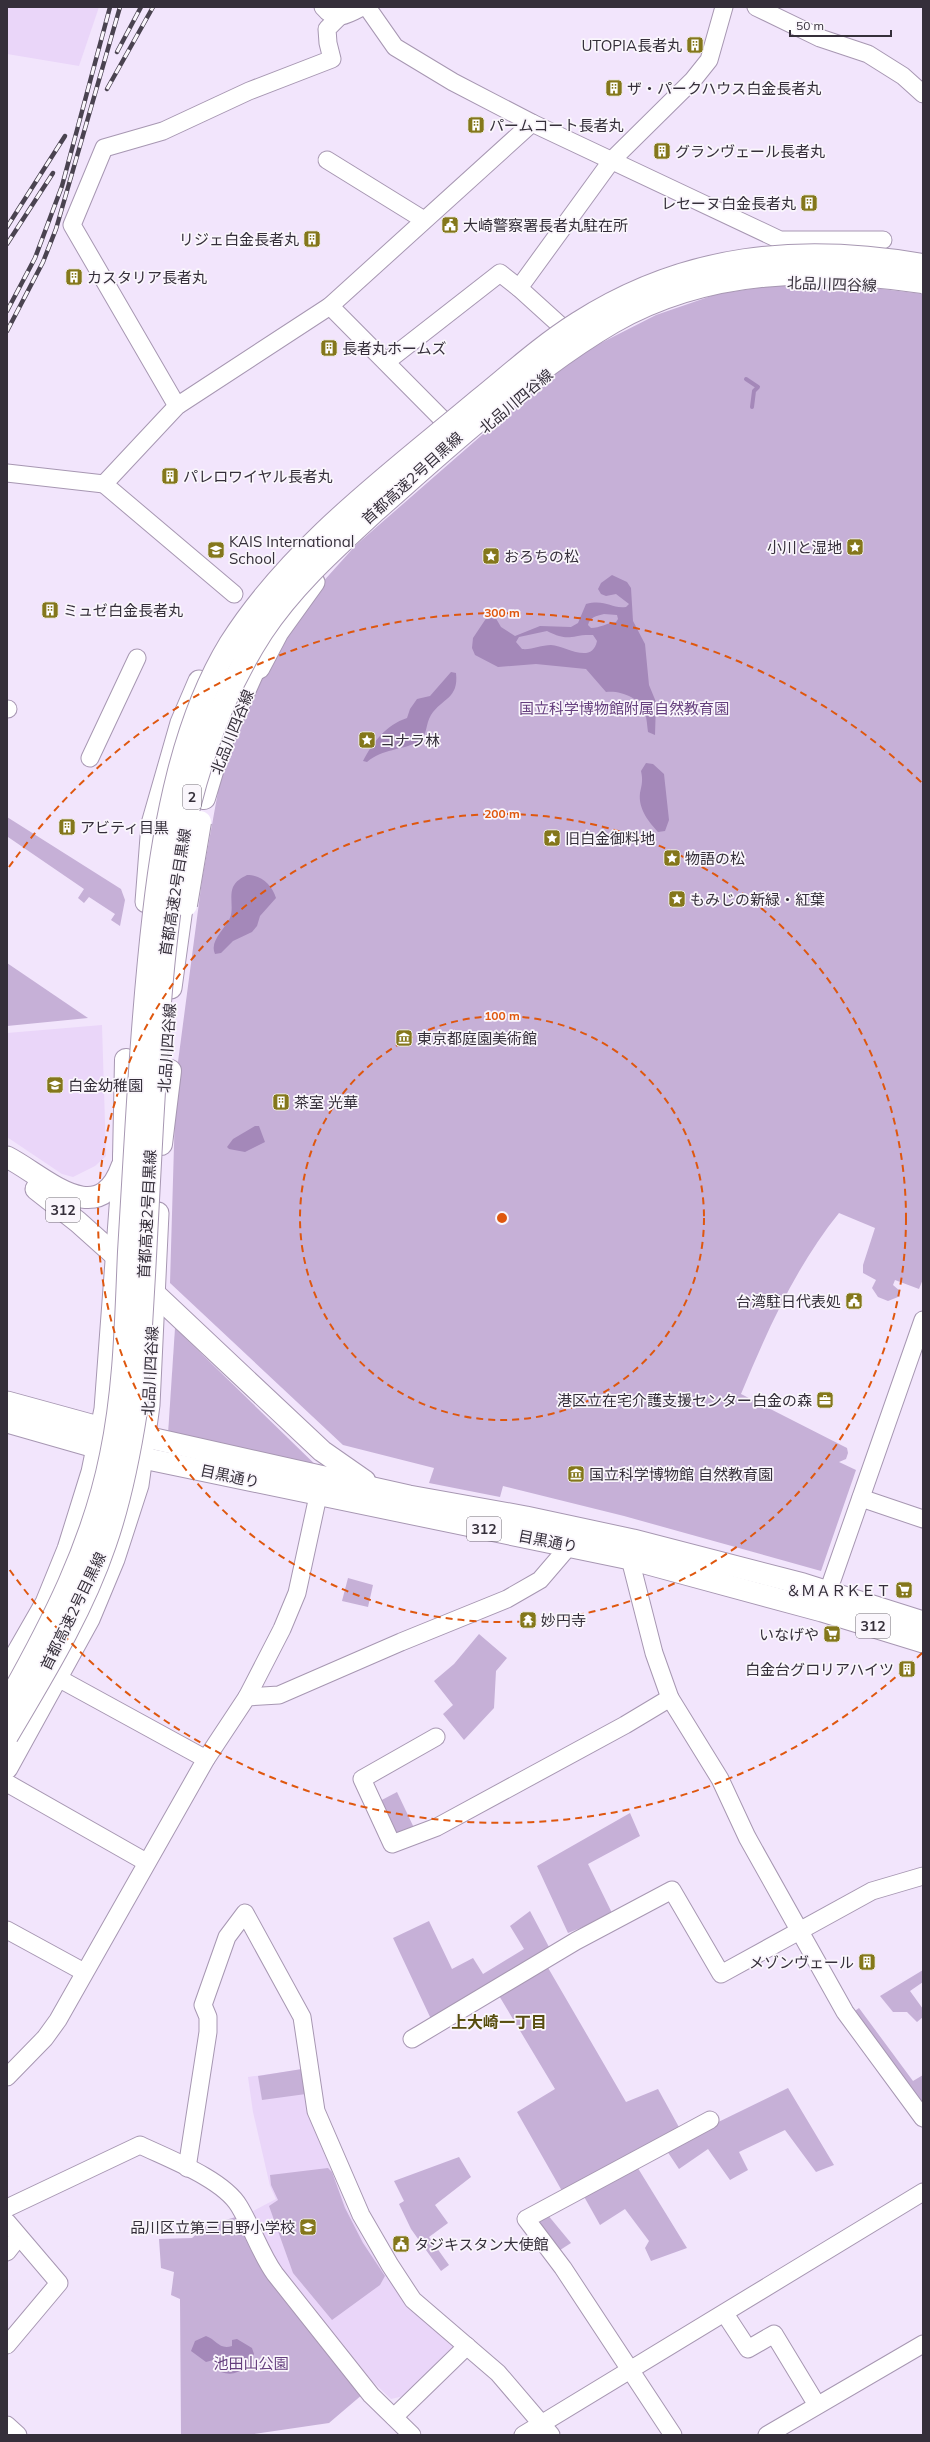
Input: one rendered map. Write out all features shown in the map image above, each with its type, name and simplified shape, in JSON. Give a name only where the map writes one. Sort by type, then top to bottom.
[{"type":"highway","name":"首都高速2号目黒線","points":[[7,1736],[45,1671],[88,1588],[105,1544],[128,1459],[136,1411],[163,970],[178,861],[196,782],[216,721],[248,656],[287,569],[330,527],[526,360],[576,324],[634,291],[705,267],[775,255],[846,255],[923,265]]},
{"type":"highway","name":"首都高速2号目黒線","points":[[7,1704],[72,1581],[89,1538],[104,1488],[120,1399],[140,1071],[148,969],[160,861],[177,784],[198,714],[230,645],[273,601],[323,560],[444,449],[542,369],[585,339],[622,317],[689,289],[746,276],[776,273],[840,273],[923,282]]},
{"type":"highway","points":[[124,1159],[126,1060],[145,876],[158,798],[182,726],[209,670],[229,639],[273,601]]},
{"type":"highway","points":[[161,1144],[170,1071],[180,946],[204,798],[223,739],[273,601]]},
{"type":"main road","name":"北品川四谷線","points":[[7,1671],[13,1646],[46,1603],[68,1549],[85,1499],[100,1438],[152,824],[181,723],[195,690],[224,636],[276,573],[446,423],[562,327],[601,303],[682,268],[789,247],[873,249],[923,257]]},
{"type":"main road","name":"北品川四谷線","points":[[7,1768],[58,1678],[89,1619],[114,1559],[134,1499],[146,1437],[168,1018],[184,895],[198,824],[226,740],[248,690],[278,632],[303,595],[336,557],[547,373],[620,327],[702,293],[793,280],[870,283],[923,291]]},
{"type":"main road","points":[[7,1157],[64,1193],[80,1198],[94,1197],[108,1188],[118,1175],[124,1159]]},
{"type":"main road","name":"312","points":[[7,1168],[78,1222],[116,1256]]},
{"type":"main road","name":"目黒通り","points":[[154,1293],[328,1455],[372,1485],[409,1496]]},
{"type":"main road","points":[[7,1402],[100,1438]]},
{"type":"main road","points":[[7,1422],[100,1438]]},
{"type":"main road","name":"目黒通り","points":[[146,1437],[409,1496],[526,1517],[633,1540],[825,1601],[923,1642]]},
{"type":"main road","name":"目黒通り","points":[[143,1458],[318,1496],[570,1546],[923,1622]]},
{"type":"street","points":[[323,7],[332,16],[338,18]]},
{"type":"street","points":[[177,406],[72,225],[104,148],[163,131],[249,91],[332,59],[328,43],[327,29],[338,18],[363,7]]},
{"type":"street","points":[[367,7],[395,47],[453,82],[532,123],[780,240],[883,240]]},
{"type":"street","points":[[519,288],[612,160],[693,80],[709,60],[724,7]]},
{"type":"street","points":[[756,7],[820,38],[868,54],[903,76],[923,94]]},
{"type":"street","points":[[104,484],[177,406],[330,306],[532,123]]},
{"type":"street","points":[[327,160],[424,220]]},
{"type":"street","points":[[386,362],[500,273],[562,327]]},
{"type":"street","points":[[330,306],[446,423]]},
{"type":"street","points":[[7,473],[104,484],[234,594]]},
{"type":"street","points":[[90,758],[137,658]]},
{"type":"street","points":[[825,1601],[923,1320]]},
{"type":"street","points":[[7,2077],[50,2032],[206,1759],[247,1697],[282,1629],[297,1593],[318,1496]]},
{"type":"street","points":[[862,1498],[923,1519]]},
{"type":"street","points":[[247,1697],[279,1695],[401,1642],[506,1599],[540,1580],[570,1546]]},
{"type":"street","points":[[630,1559],[654,1653],[670,1698],[720,1779],[747,1837],[801,1930],[845,2012],[921,2111]]},
{"type":"street","points":[[58,1678],[206,1759]]},
{"type":"street","points":[[436,1737],[362,1779],[392,1844],[437,1827],[625,1725],[670,1698]]},
{"type":"street","points":[[7,1783],[146,1862]]},
{"type":"street","points":[[412,2039],[576,1941],[672,1890],[722,1974],[872,1891],[923,1876]]},
{"type":"street","points":[[187,2168],[208,2032],[208,2017],[203,2004],[227,1937],[245,1913],[302,2017],[316,2111],[361,2215],[413,2300],[498,2373],[546,2429]]},
{"type":"street","points":[[7,1930],[84,1972]]},
{"type":"street","points":[[673,2435],[563,2268],[526,2219],[710,2120]]},
{"type":"street","points":[[7,2208],[140,2145],[219,2185],[236,2201],[264,2258],[275,2274],[371,2395],[412,2435]]},
{"type":"street","points":[[523,2435],[546,2429],[629,2369],[724,2314],[923,2192]]},
{"type":"street","points":[[7,2222],[18,2238],[59,2283],[7,2345]]},
{"type":"street","points":[[7,2252],[18,2238]]},
{"type":"street","points":[[724,2314],[748,2349],[774,2334],[817,2405]]},
{"type":"street","points":[[767,2435],[923,2344]]},
{"type":"street","points":[[394,2417],[467,2346]]},
{"type":"street","points":[[7,2425],[18,2435]]},
{"type":"shaded area","points":[[7,7],[99,7],[79,66],[7,54]]},
{"type":"shaded area","points":[[612,575],[627,582],[631,588],[633,621],[645,644],[649,685],[656,702],[655,735],[648,732],[645,713],[643,708],[635,699],[617,692],[606,692],[586,669],[536,664],[498,667],[475,655],[472,648],[473,638],[489,614],[494,615],[501,627],[515,636],[540,626],[571,627],[578,623],[586,604],[603,603],[616,607],[626,607],[629,604],[616,594],[606,596],[601,594],[598,589],[601,583]],"holes":[[[604,614],[617,615],[618,619],[616,622],[597,627],[591,628],[588,625],[589,622],[596,616]],[[547,631],[561,637],[593,635],[597,641],[594,648],[590,652],[584,653],[551,645],[522,649],[516,642],[519,637]]]},
{"type":"shaded area","points":[[451,672],[456,673],[455,688],[449,697],[435,709],[431,715],[421,740],[411,745],[380,754],[367,762],[363,761],[371,747],[381,735],[399,721],[407,718],[410,709],[417,699],[430,696]]},
{"type":"shaded area","points":[[646,763],[653,764],[664,774],[669,820],[665,831],[658,832],[642,810],[640,799],[642,784],[641,771]]},
{"type":"shaded area","points":[[247,875],[257,877],[269,885],[276,898],[260,916],[257,926],[252,932],[233,941],[221,953],[215,954],[214,944],[218,935],[230,918],[232,906],[231,895],[233,887],[239,880]]},
{"type":"shaded area","name":"白金幼稚園","points":[[102,1025],[106,1156],[95,1166],[73,1177],[62,1174],[7,1137],[7,1033]]},
{"type":"shaded area","points":[[255,1126],[259,1126],[265,1142],[245,1152],[229,1149],[227,1147],[233,1139]]},
{"type":"shaded area","name":"品川区立第三日野小学校","points":[[304,2069],[307,2112],[347,2209],[365,2243],[410,2305],[457,2345],[404,2396],[391,2399],[373,2382],[272,2258],[253,2211],[276,2199],[270,2186],[253,2112],[248,2077]]},
{"type":"shaded area","points":[[206,2336],[224,2347],[232,2346],[232,2340],[237,2339],[252,2348],[254,2354],[245,2367],[241,2370],[232,2374],[221,2372],[217,2359],[206,2362],[191,2351],[195,2341]]},
{"type":"green space","name":"国立科学博物館附属自然教育園","points":[[792,283],[857,286],[923,294],[923,1279],[919,1289],[895,1280],[893,1285],[900,1291],[898,1297],[888,1301],[878,1297],[872,1288],[876,1280],[863,1273],[863,1265],[875,1228],[839,1213],[809,1255],[796,1277],[772,1323],[741,1394],[847,1448],[848,1453],[846,1459],[839,1462],[856,1470],[821,1571],[624,1516],[503,1486],[500,1497],[429,1483],[434,1468],[343,1445],[170,1283],[176,1077],[202,880],[221,775],[260,678],[311,595],[356,545],[554,372],[599,344],[656,315],[717,294]]},
{"type":"green space","points":[[7,817],[121,889],[125,900],[120,926],[111,920],[115,914],[89,897],[84,903],[78,898],[84,889],[8,837],[7,838]]},
{"type":"green space","points":[[7,963],[88,1018],[7,1026]]},
{"type":"green space","points":[[175,1328],[326,1475],[168,1434]]},
{"type":"green space","points":[[348,1578],[373,1585],[368,1607],[342,1601]]},
{"type":"green space","points":[[479,1634],[507,1658],[496,1671],[494,1708],[464,1740],[443,1714],[453,1705],[434,1681],[454,1664]]},
{"type":"green space","points":[[397,1792],[415,1830],[394,1838],[378,1802]]},
{"type":"green space","points":[[630,1813],[640,1836],[588,1864],[613,1915],[568,1933],[537,1866]]},
{"type":"green space","points":[[530,1911],[549,1947],[431,2019],[393,1938],[429,1921],[452,1969],[473,1958],[483,1974],[524,1949],[510,1926]]},
{"type":"green space","points":[[547,1966],[626,2102],[658,2089],[680,2129],[562,2191],[517,2112],[555,2089],[498,1994]]},
{"type":"green space","points":[[923,1970],[923,1982],[910,1991],[923,2009],[923,2017],[917,2022],[907,2012],[893,2012],[880,1996]]},
{"type":"green space","points":[[859,2008],[913,2081],[923,2075],[923,2100],[920,2103],[852,2013]]},
{"type":"green space","points":[[302,2069],[306,2094],[262,2100],[258,2076]]},
{"type":"green space","points":[[788,2088],[834,2165],[816,2172],[785,2130],[739,2152],[748,2170],[730,2180],[708,2149],[679,2169],[665,2148]]},
{"type":"green space","points":[[459,2157],[471,2177],[435,2205],[448,2223],[429,2237],[449,2265],[441,2271],[411,2229],[399,2204],[404,2201],[394,2181]]},
{"type":"green space","points":[[636,2165],[687,2248],[651,2261],[645,2248],[649,2241],[625,2209],[600,2225],[582,2193]]},
{"type":"green space","points":[[328,2168],[332,2172],[345,2208],[363,2243],[385,2276],[380,2285],[332,2320],[293,2273],[269,2206],[278,2200],[271,2185],[270,2175]]},
{"type":"green space","points":[[547,2214],[571,2243],[557,2252],[533,2222]]},
{"type":"green space","name":"池田山公園","points":[[236,2217],[363,2394],[329,2423],[248,2435],[181,2434],[180,2299],[171,2295],[174,2272],[161,2268],[159,2239],[192,2238],[207,2225]]},
{"type":"waterway","points":[[746,379],[758,387],[754,391],[752,407]]},
{"type":"railway","points":[[7,311],[35,258],[62,186],[110,7]]},
{"type":"railway","points":[[7,331],[43,262],[56,229],[120,7]]},
{"type":"railway","points":[[117,52],[141,7]]},
{"type":"railway","points":[[107,89],[153,7]]},
{"type":"railway","points":[[7,227],[65,136]]},
{"type":"railway","points":[[7,244],[53,173]]},
{"type":"place","name":"UTOPIA長者丸","points":[[695,45]]},
{"type":"place","name":"ザ・パークハウス白金長者丸","points":[[614,88]]},
{"type":"place","name":"パームコート長者丸","points":[[476,125]]},
{"type":"place","name":"グランヴェール長者丸","points":[[662,151]]},
{"type":"place","name":"レセーヌ白金長者丸","points":[[809,203]]},
{"type":"place","name":"大崎警察署長者丸駐在所","points":[[450,225]]},
{"type":"place","name":"リジェ白金長者丸","points":[[312,239]]},
{"type":"place","name":"カスタリア長者丸","points":[[74,277]]},
{"type":"place","name":"長者丸ホームズ","points":[[329,348]]},
{"type":"place","name":"パレロワイヤル長者丸","points":[[170,476]]},
{"type":"place","name":"小川と湿地","points":[[855,547]]},
{"type":"place","name":"KAIS International School","points":[[216,550]]},
{"type":"place","name":"おろちの松","points":[[491,556]]},
{"type":"place","name":"ミュゼ白金長者丸","points":[[50,610]]},
{"type":"place","name":"コナラ林","points":[[367,740]]},
{"type":"place","name":"アビティ目黒","points":[[67,827]]},
{"type":"place","name":"旧白金御料地","points":[[552,838]]},
{"type":"place","name":"物語の松","points":[[672,858]]},
{"type":"place","name":"もみじの新緑・紅葉","points":[[677,899]]},
{"type":"place","name":"東京都庭園美術館","points":[[404,1038]]},
{"type":"place","name":"白金幼稚園","points":[[55,1085]]},
{"type":"place","name":"茶室 光華","points":[[281,1102]]},
{"type":"place","name":"台湾駐日代表処","points":[[854,1301]]},
{"type":"place","name":"港区立在宅介護支援センター白金の森","points":[[825,1400]]},
{"type":"place","name":"国立科学博物館 自然教育園","points":[[576,1474]]},
{"type":"place","name":"＆ＭＡＲＫＥＴ","points":[[904,1590]]},
{"type":"place","name":"妙円寺","points":[[528,1620]]},
{"type":"place","name":"いなげや","points":[[832,1634]]},
{"type":"place","name":"白金台グロリアハイツ","points":[[907,1669]]},
{"type":"place","name":"メゾンヴェール","points":[[867,1962]]},
{"type":"place","name":"品川区立第三日野小学校","points":[[308,2227]]},
{"type":"place","name":"タジキスタン大使館","points":[[401,2244]]},
{"type":"district","name":"上大崎一丁目","points":[[499,2022]]}]
